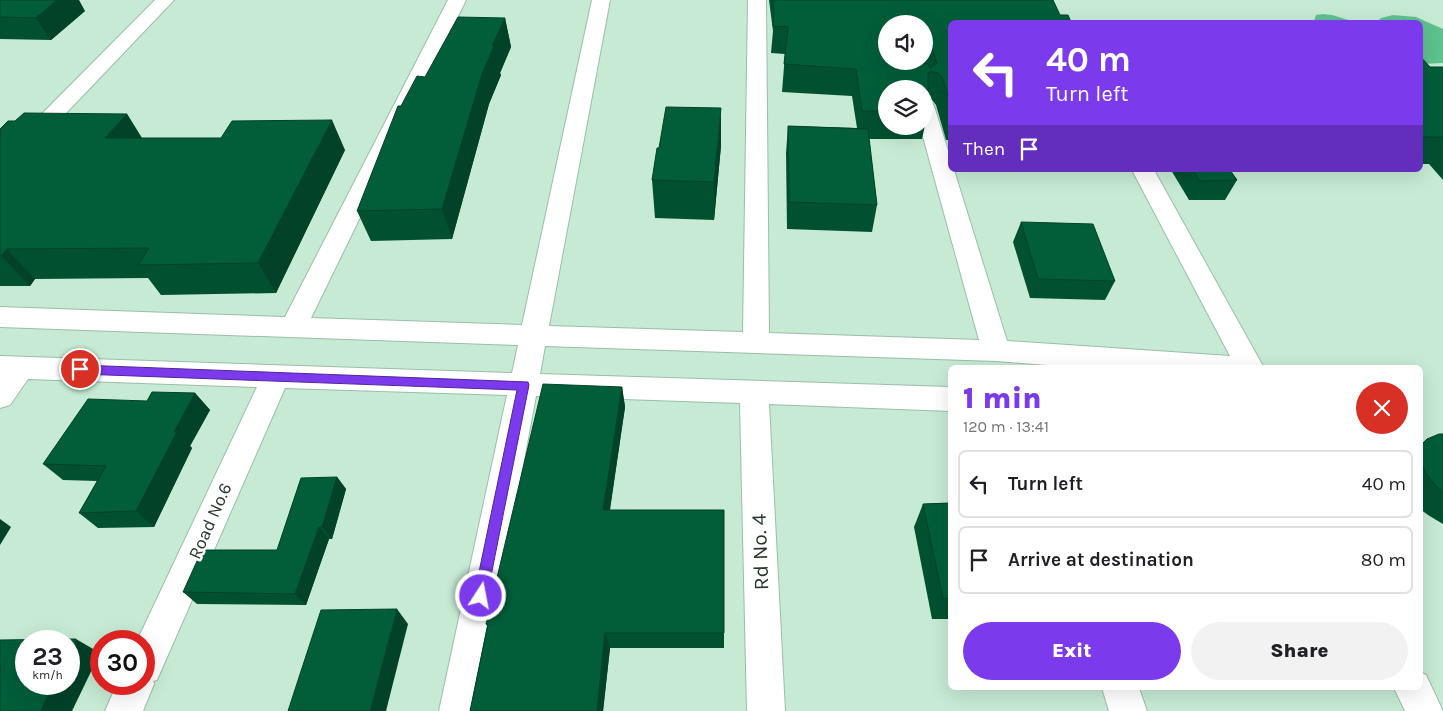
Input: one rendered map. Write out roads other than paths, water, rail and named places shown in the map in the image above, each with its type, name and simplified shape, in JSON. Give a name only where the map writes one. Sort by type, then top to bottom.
[{"type":"street","points":[[0,169],[165,0]]},
{"type":"street","points":[[293,327],[457,0]]},
{"type":"street","points":[[458,711],[600,0]]},
{"type":"street","points":[[756,343],[757,0]]},
{"type":"street","points":[[933,135],[996,351]]},
{"type":"street","points":[[1144,172],[1248,365]]},
{"type":"street","points":[[0,318],[996,351],[1201,365]]},
{"type":"street","points":[[0,397],[11,367],[948,399]]},
{"type":"street","name":"Road No.6","points":[[155,643],[276,375]]},
{"type":"street","name":"Rd No. 4","points":[[754,393],[766,711]]},
{"type":"street","points":[[1122,690],[1128,711]]},
{"type":"street","points":[[1414,690],[1425,711]]},
{"type":"street","points":[[124,711],[131,695]]}]
